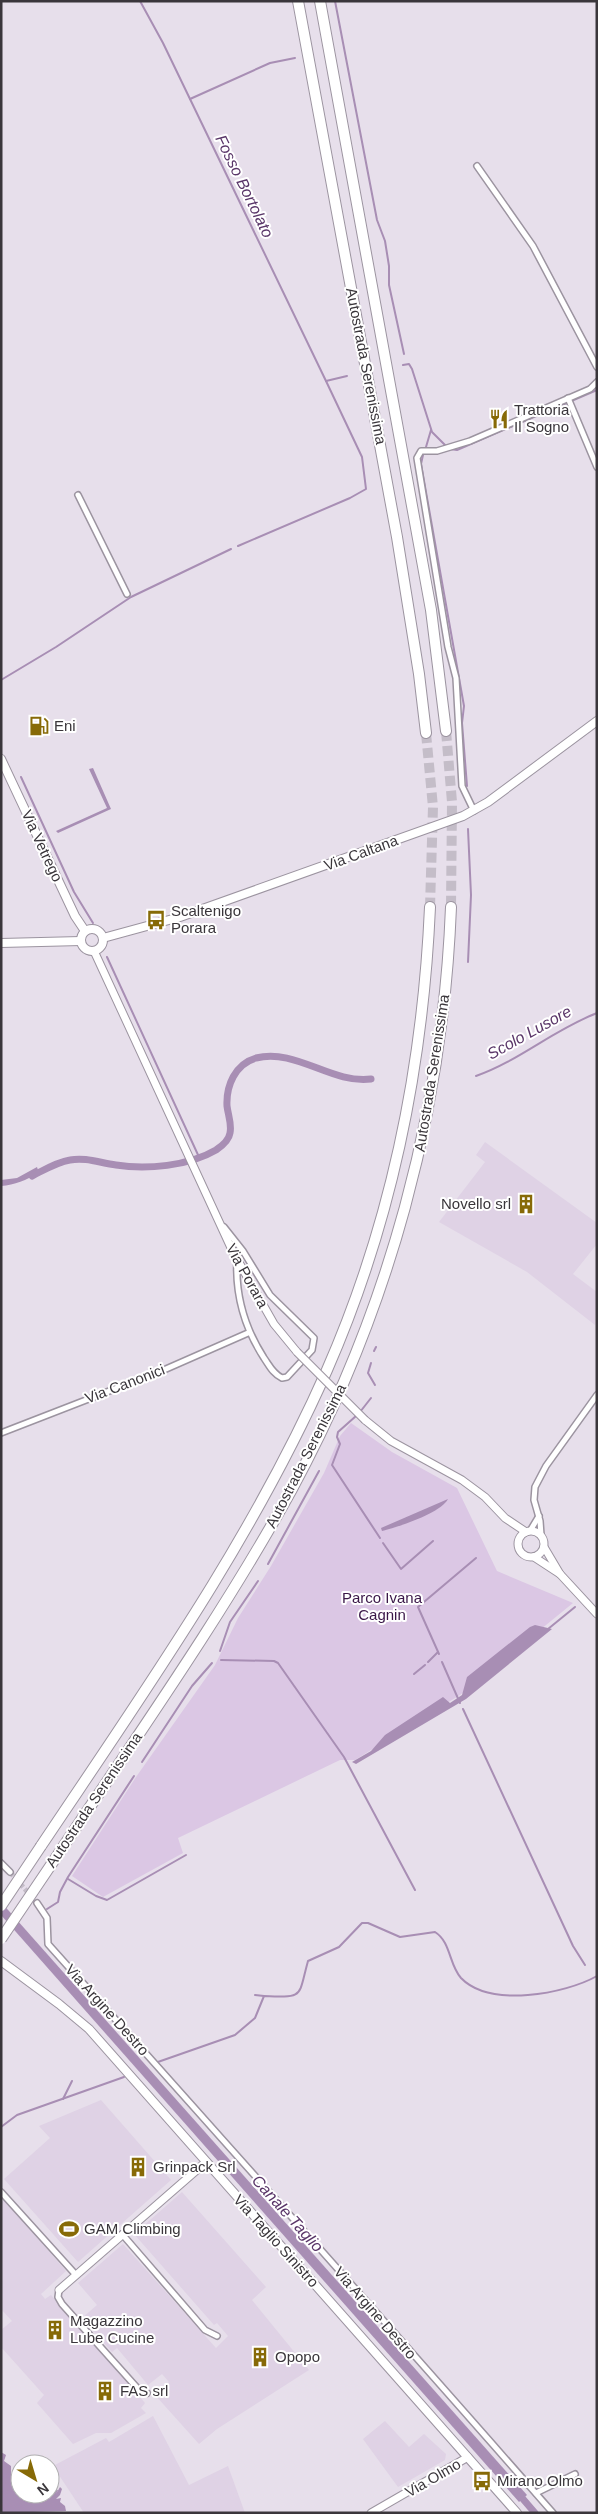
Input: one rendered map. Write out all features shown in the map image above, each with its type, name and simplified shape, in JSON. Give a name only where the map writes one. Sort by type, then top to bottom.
[{"type":"highway","name":"Autostrada Serenissima","points":[[298,1],[396,528],[419,674],[426,732]]},
{"type":"highway","name":"Autostrada Serenissima","points":[[320,1],[431,610],[446,731]]},
{"type":"highway","name":"Autostrada Serenissima","points":[[1,1906],[154,1678],[221,1572],[276,1474],[327,1370],[357,1293],[397,1158],[413,1079],[424,1003],[430,906]]},
{"type":"highway","name":"Autostrada Serenissima","points":[[1,1939],[206,1632],[266,1536],[318,1438],[346,1376],[390,1261],[417,1163],[440,1043],[449,958],[451,907]]},
{"type":"main road","name":"Via Caltana","points":[[103,938],[180,916],[474,811],[597,721]]},
{"type":"main road","name":"Via Vetrego","points":[[1,759],[75,916],[85,932]]},
{"type":"main road","points":[[89,929],[98,931],[103,938],[101,946],[94,951],[87,950],[81,941],[85,932],[89,929]]},
{"type":"main road","points":[[1,943],[81,941]]},
{"type":"main road","name":"Via Taglio Sinistro","points":[[1,1962],[59,2004],[89,2029],[517,2513]]},
{"type":"street","points":[[477,166],[533,246],[597,366]]},
{"type":"street","points":[[474,811],[462,786],[456,678],[448,646],[416,462],[419,452],[470,441],[569,401],[590,389],[597,382]]},
{"type":"street","points":[[569,401],[597,467]]},
{"type":"street","points":[[78,495],[127,594]]},
{"type":"street","name":"Via Porara","points":[[94,951],[192,1166],[237,1259],[274,1324],[296,1352],[365,1420],[391,1441],[462,1480],[485,1497],[505,1518],[518,1540],[520,1552],[527,1557],[534,1557],[560,1574]]},
{"type":"street","points":[[217,1217],[243,1251],[270,1295],[314,1338],[315,1343],[312,1350],[291,1374],[282,1378],[268,1364],[248,1333],[236,1286],[237,1259]]},
{"type":"street","name":"Via Canonici","points":[[1,1433],[166,1369],[248,1333]]},
{"type":"street","points":[[541,1536],[539,1516],[534,1500],[535,1487],[546,1466],[597,1395]]},
{"type":"street","points":[[518,1540],[528,1531],[539,1516]]},
{"type":"street","name":"Via Porara","points":[[505,1518],[541,1536],[544,1547],[560,1574],[597,1614]]},
{"type":"street","points":[[534,1557],[540,1554],[544,1547]]},
{"type":"street","points":[[1,1863],[10,1872]]},
{"type":"street","name":"Via Argine Destro","points":[[38,1903],[47,1918],[48,1944],[276,2198],[330,2262],[553,2513]]},
{"type":"street","points":[[147,2393],[139,2390],[62,2304],[58,2297],[59,2290],[206,2162]]},
{"type":"street","points":[[1,2192],[8,2197],[76,2275]]},
{"type":"street","points":[[122,2234],[205,2330],[217,2336]]},
{"type":"street","name":"Via Olmo","points":[[371,2513],[468,2457]]},
{"type":"street","points":[[536,2493],[575,2474]]},
{"type":"shaded area","points":[[93,768],[111,809],[58,833],[56,831],[107,808],[89,769]]},
{"type":"shaded area","points":[[485,1142],[597,1223],[597,1244],[573,1274],[597,1292],[595,1325],[527,1272],[439,1222],[485,1162],[476,1155]]},
{"type":"shaded area","points":[[37,1167],[39,1173],[20,1182],[1,1186],[1,1180],[17,1178]]},
{"type":"shaded area","points":[[448,1499],[444,1504],[428,1514],[408,1523],[382,1531],[381,1528]]},
{"type":"shaded area","points":[[535,1625],[552,1629],[466,1699],[356,1764],[352,1762],[371,1751],[385,1735],[443,1697],[450,1703],[462,1695],[467,1677]]},
{"type":"shaded area","points":[[1,1902],[527,2495],[519,2502],[1,1915]]},
{"type":"shaded area","points":[[101,2100],[171,2180],[78,2262],[4,2179],[50,2138],[39,2126]]},
{"type":"shaded area","points":[[182,2192],[266,2287],[252,2300],[309,2370],[217,2429],[199,2444],[155,2395],[169,2382],[162,2374],[148,2385],[117,2348],[112,2352],[82,2318],[97,2305],[78,2283],[123,2244],[216,2348],[228,2336],[217,2323],[214,2325],[134,2234]]},
{"type":"shaded area","points":[[4,2200],[66,2271],[41,2294],[45,2299],[51,2295],[145,2403],[141,2408],[146,2413],[111,2433],[96,2433],[73,2444],[37,2403],[44,2395],[1,2347],[1,2330],[12,2321],[1,2309],[1,2203]]},
{"type":"shaded area","points":[[153,2416],[189,2485],[228,2466],[245,2513],[84,2513],[60,2477],[60,2462],[106,2438],[109,2442]]},
{"type":"shaded area","points":[[385,2421],[409,2447],[424,2434],[446,2454],[445,2460],[398,2487],[363,2439]]},
{"type":"shaded area","points":[[1,2452],[6,2455],[4,2461],[10,2465],[10,2504],[60,2504],[60,2502],[65,2506],[66,2511],[1,2513]]},
{"type":"green space","name":"Parco Ivana Cagnin","points":[[351,1423],[392,1452],[457,1488],[497,1571],[573,1603],[460,1695],[355,1760],[340,1760],[178,1838],[183,1853],[103,1897],[72,1876],[136,1777],[215,1665],[238,1618],[271,1566],[324,1473],[340,1436]]},
{"type":"waterway","name":"Fosso Bortolato","points":[[140,1],[163,43],[326,381]]},
{"type":"waterway","name":"Fosso Bortolato","points":[[335,1],[377,220],[385,241],[389,266],[389,285],[404,354]]},
{"type":"waterway","points":[[190,99],[270,63],[295,58]]},
{"type":"waterway","points":[[403,365],[409,364],[412,369],[432,432],[446,446]]},
{"type":"waterway","points":[[238,546],[350,498],[366,489],[362,457],[326,381],[347,376]]},
{"type":"waterway","points":[[450,449],[457,450],[597,390]]},
{"type":"waterway","points":[[426,447],[431,430]]},
{"type":"waterway","points":[[423,455],[421,464],[464,706],[462,723],[467,786]]},
{"type":"waterway","points":[[1,680],[56,647],[131,597],[231,549]]},
{"type":"waterway","points":[[21,777],[74,892],[93,923]]},
{"type":"waterway","points":[[468,829],[471,895],[468,962]]},
{"type":"waterway","points":[[107,957],[199,1157]]},
{"type":"waterway","name":"Scolo Lusore","points":[[476,1076],[492,1070],[566,1028],[597,1013]]},
{"type":"waterway","name":"Scolo Lusore","points":[[32,1176],[55,1164],[76,1159],[128,1166],[154,1167],[193,1160],[216,1150],[223,1145],[230,1133],[227,1098],[233,1077],[242,1065],[256,1058],[271,1056],[285,1058],[342,1076],[356,1079],[371,1079]]},
{"type":"waterway","points":[[374,1351],[376,1347]]},
{"type":"waterway","points":[[371,1363],[368,1373],[375,1385]]},
{"type":"waterway","points":[[360,1412],[371,1398]]},
{"type":"waterway","points":[[356,1416],[338,1432],[337,1437],[340,1444],[332,1465],[380,1538]]},
{"type":"waterway","points":[[268,1564],[319,1471]]},
{"type":"waterway","points":[[383,1543],[401,1569],[433,1541]]},
{"type":"waterway","points":[[439,1654],[418,1607],[476,1558]]},
{"type":"waterway","points":[[220,1651],[230,1622],[258,1581]]},
{"type":"waterway","points":[[548,1629],[575,1607]]},
{"type":"waterway","points":[[428,1662],[438,1652]]},
{"type":"waterway","points":[[221,1660],[274,1661],[278,1663],[344,1757],[415,1890]]},
{"type":"waterway","points":[[442,1662],[460,1703]]},
{"type":"waterway","points":[[142,1762],[192,1686],[212,1663]]},
{"type":"waterway","points":[[414,1674],[425,1665]]},
{"type":"waterway","points":[[463,1709],[573,1946],[585,1965]]},
{"type":"waterway","points":[[47,1909],[58,1902],[60,1892],[68,1877],[134,1776]]},
{"type":"waterway","points":[[68,1879],[96,1896],[107,1900],[186,1855]]},
{"type":"waterway","points":[[155,2063],[235,2035],[255,2018],[264,1996],[287,1996],[298,1993],[308,1961],[339,1947],[362,1923],[368,1923],[400,1937],[435,1932],[444,1942],[454,1967],[461,1978],[474,1987],[490,1993],[528,1995],[548,1992],[566,1988],[597,1976]]},
{"type":"waterway","points":[[255,1995],[264,1996]]},
{"type":"waterway","points":[[1,2127],[17,2115],[124,2077]]},
{"type":"waterway","points":[[63,2099],[72,2081]]},
{"type":"waterway","name":"Canale Taglio","points":[[517,2492],[535,2513]]},
{"type":"tunnel","points":[[446,731],[452,802],[451,907]]},
{"type":"tunnel","points":[[426,733],[433,807],[430,907]]},
{"type":"tunnel","points":[[10,1872],[37,1903]]},
{"type":"place","name":"Trattoria Il Sogno","points":[[499,419]]},
{"type":"place","name":"Eni","points":[[39,726]]},
{"type":"place","name":"Scaltenigo Porara","points":[[156,920]]},
{"type":"place","name":"Novello srl","points":[[526,1204]]},
{"type":"place","name":"Grinpack Srl","points":[[138,2167]]},
{"type":"place","name":"GAM Climbing","points":[[69,2229]]},
{"type":"place","name":"Magazzino Lube Cucine","points":[[55,2330]]},
{"type":"place","name":"Opopo","points":[[260,2357]]},
{"type":"place","name":"FAS srl","points":[[105,2391]]},
{"type":"place","name":"Mirano Olmo","points":[[482,2481]]}]
